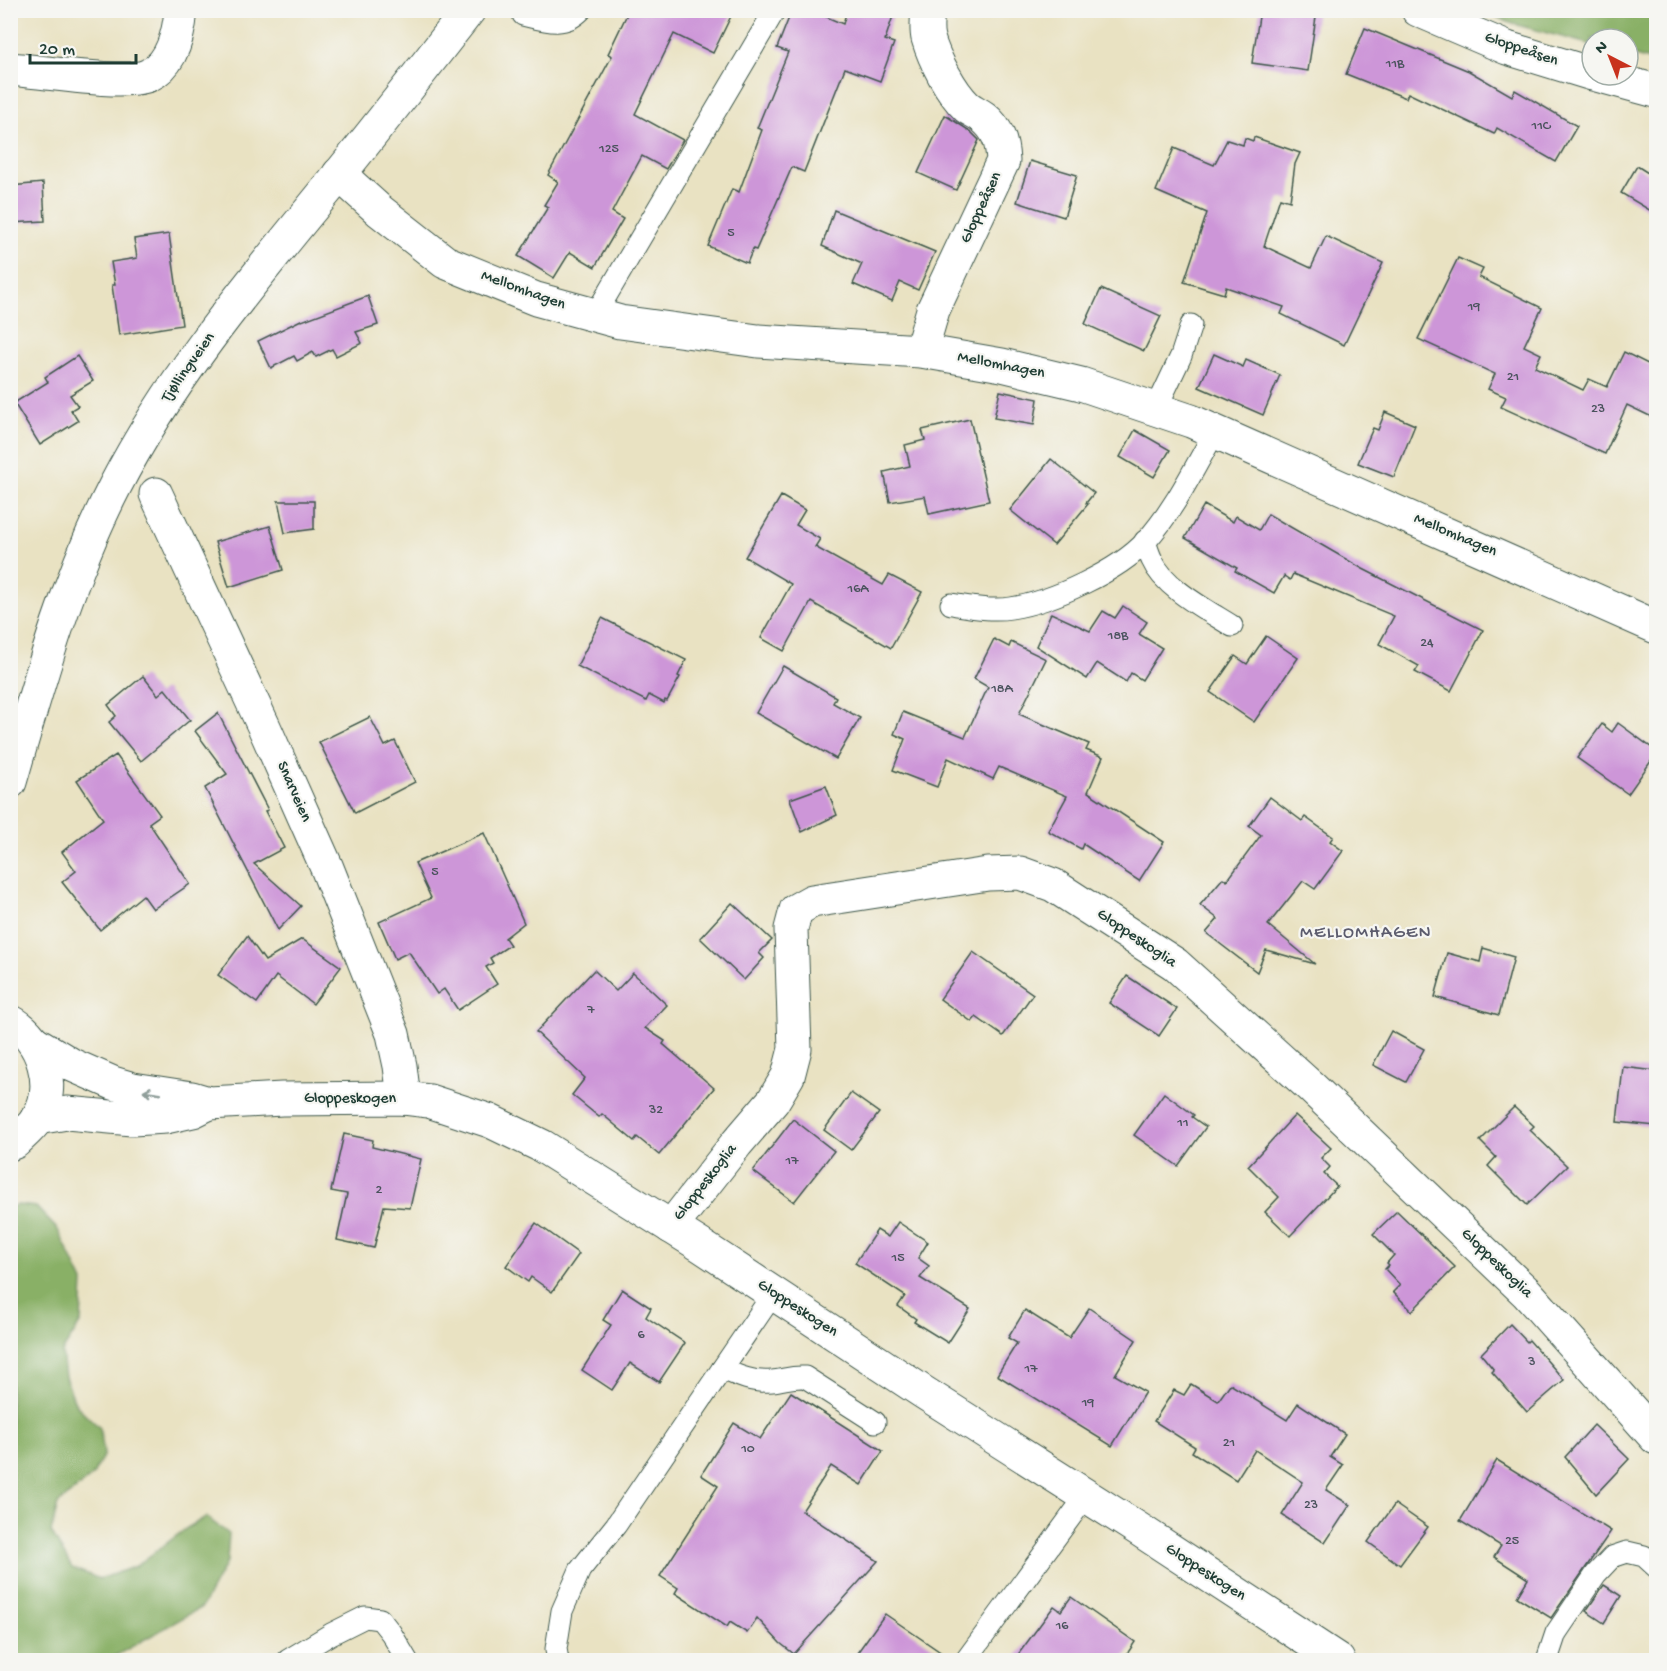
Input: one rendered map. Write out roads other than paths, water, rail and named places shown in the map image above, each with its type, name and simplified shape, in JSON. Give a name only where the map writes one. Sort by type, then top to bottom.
[{"type":"street","points":[[10,69],[124,80],[149,75],[163,63],[174,45],[181,10]]},
{"type":"street","name":"Tjøllingveien","points":[[10,782],[45,662],[86,549],[115,486],[146,430],[197,354],[270,258],[470,10]]},
{"type":"street","name":"Gloppeåsen","points":[[921,351],[933,310],[1003,161],[1002,144],[997,130],[967,107],[954,91],[937,60],[928,36],[928,10]]},
{"type":"street","name":"Gloppeåsen","points":[[1418,10],[1507,48],[1580,70]]},
{"type":"street","points":[[1640,87],[1656,91]]},
{"type":"street","name":"Mellomhagen","points":[[339,174],[380,211],[445,262],[536,300],[621,322],[758,341],[921,351],[1002,365],[1081,384],[1215,432],[1656,627]]},
{"type":"street","name":"Snarveien","points":[[156,494],[327,868],[393,1034],[404,1098]]},
{"type":"street","name":"Gloppeskoglia","points":[[671,1227],[773,1101],[788,1076],[795,1049],[791,929],[796,910],[812,901],[988,874],[1020,873],[1053,885],[1175,964],[1311,1087],[1527,1293],[1656,1438]]},
{"type":"street","points":[[10,1144],[37,1118],[46,1094],[46,1073],[40,1052],[18,1022]]},
{"type":"street","name":"Gloppeskogen","points":[[18,1022],[72,1065],[133,1089],[192,1098],[209,1103],[282,1099],[404,1098],[439,1104],[470,1114],[542,1146],[671,1227],[1338,1660]]},
{"type":"street","name":"Gloppeskogen","points":[[37,1118],[67,1113],[132,1119],[166,1117],[193,1111],[209,1103]]},
{"type":"lane","points":[[523,15],[552,22],[568,21],[581,10]]},
{"type":"lane","points":[[595,315],[775,10]]},
{"type":"lane","points":[[1156,409],[1181,356],[1191,324]]},
{"type":"lane","points":[[951,604],[1010,608],[1042,600],[1083,583],[1116,565],[1145,542],[1180,493],[1215,432]]},
{"type":"lane","points":[[1145,542],[1152,561],[1162,575],[1184,594],[1232,626]]},
{"type":"lane","points":[[558,1660],[556,1649],[562,1611],[580,1570],[616,1525],[773,1294]]},
{"type":"lane","points":[[722,1369],[755,1380],[772,1381],[791,1376],[805,1377],[875,1422]]},
{"type":"lane","points":[[966,1660],[1086,1496]]},
{"type":"lane","points":[[1546,1660],[1556,1633],[1596,1574],[1612,1557],[1627,1552],[1644,1556],[1656,1567]]},
{"type":"lane","points":[[288,1660],[365,1617],[380,1619],[407,1660]]},
{"type":"district","name":"MELLOMHAGEN","points":[[1366,933]]}]
